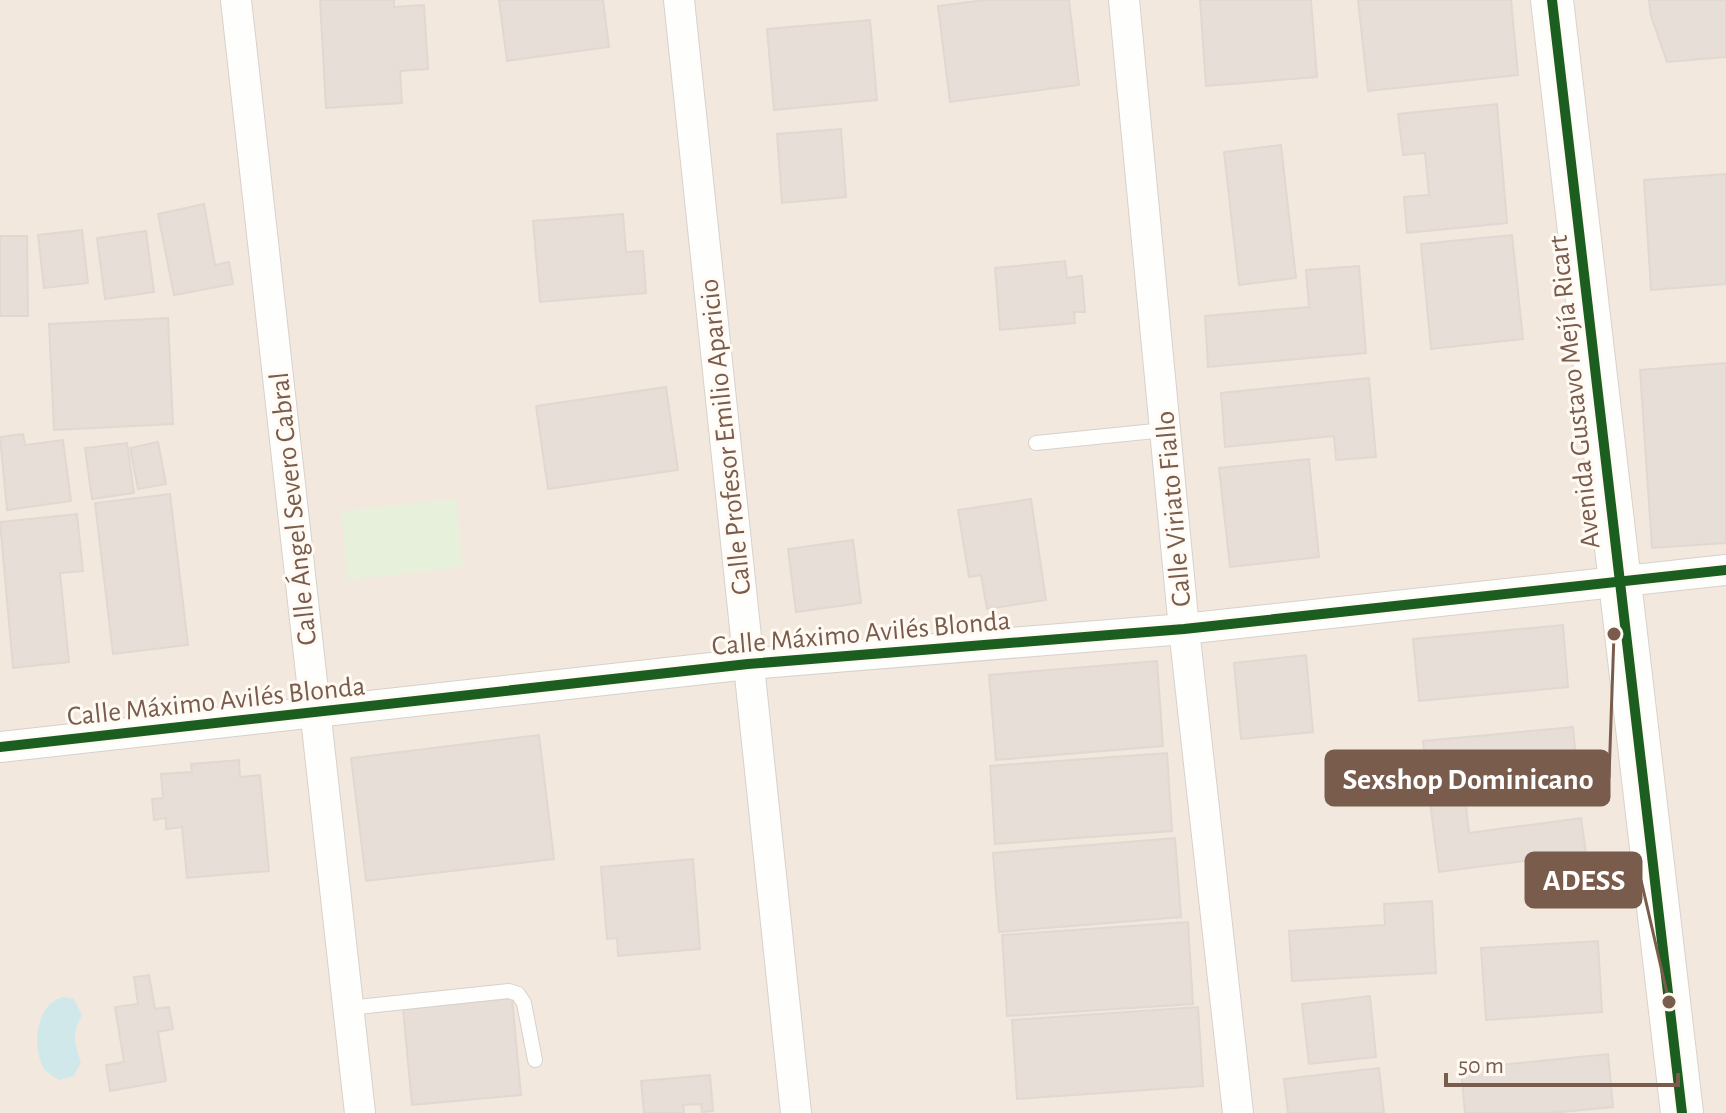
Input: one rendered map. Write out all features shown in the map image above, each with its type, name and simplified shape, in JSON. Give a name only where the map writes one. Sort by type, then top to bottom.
[{"type":"street","name":"Calle Ángel Severo Cabral","points":[[236,0],[360,1113]]},
{"type":"street","name":"Calle Profesor Emilio Aparicio","points":[[679,0],[796,1113]]},
{"type":"street","name":"Calle Viriato Fiallo","points":[[1124,0],[1184,629],[1238,1113]]},
{"type":"street","name":"Avenida Gustavo Mejía Ricart","points":[[1552,0],[1682,1113]]},
{"type":"street","name":"Calle Máximo Avilés Blonda","points":[[0,747],[748,664],[1184,629],[1726,570]]},
{"type":"lane","points":[[1036,443],[1165,430]]},
{"type":"lane","points":[[348,1008],[509,991],[518,994],[524,1003],[535,1060]]},
{"type":"shaded area","points":[[0,0],[1726,0],[1726,1113],[0,1113]]},
{"type":"green space","points":[[456,499],[463,567],[348,580],[341,511]]},
{"type":"water","points":[[63,997],[74,999],[82,1015],[75,1038],[81,1062],[74,1076],[59,1080],[44,1069],[37,1038],[38,1027],[47,1008]]},
{"type":"building","points":[[320,0],[394,0],[394,7],[424,5],[428,69],[400,71],[402,103],[326,108]]},
{"type":"building","points":[[499,0],[603,0],[609,47],[507,61]]},
{"type":"building","points":[[985,0],[1069,0],[1079,85],[950,102],[938,6]]},
{"type":"building","points":[[1200,0],[1311,0],[1317,77],[1206,86]]},
{"type":"building","points":[[1358,0],[1511,0],[1518,75],[1368,91]]},
{"type":"building","points":[[1649,0],[1726,0],[1726,57],[1667,62],[1651,16]]},
{"type":"building","points":[[870,20],[877,100],[774,110],[767,29]]},
{"type":"building","points":[[1497,104],[1507,223],[1407,233],[1404,197],[1429,195],[1425,153],[1403,155],[1398,114]]},
{"type":"building","points":[[841,129],[846,197],[782,203],[777,134]]},
{"type":"building","points":[[1281,145],[1296,278],[1239,285],[1224,152]]},
{"type":"building","points":[[1726,174],[1726,284],[1651,290],[1644,180]]},
{"type":"building","points":[[204,204],[215,265],[229,262],[233,284],[174,295],[158,214]]},
{"type":"building","points":[[623,214],[626,252],[643,251],[646,293],[540,302],[533,221]]},
{"type":"building","points":[[82,230],[88,283],[44,288],[38,235]]},
{"type":"building","points":[[146,231],[154,292],[105,299],[97,238]]},
{"type":"building","points":[[1512,235],[1523,339],[1431,349],[1421,244]]},
{"type":"building","points":[[0,236],[27,236],[28,316],[0,316]]},
{"type":"building","points":[[1065,261],[1067,278],[1082,276],[1085,312],[1074,312],[1075,323],[1000,330],[995,268]]},
{"type":"building","points":[[1359,266],[1366,353],[1208,367],[1205,316],[1309,307],[1306,270]]},
{"type":"building","points":[[168,318],[173,424],[54,430],[49,324]]},
{"type":"building","points":[[1726,363],[1726,543],[1652,548],[1640,370]]},
{"type":"building","points":[[1369,378],[1376,457],[1336,460],[1334,436],[1225,447],[1221,393]]},
{"type":"building","points":[[666,387],[678,470],[548,489],[536,406]]},
{"type":"building","points":[[23,434],[25,445],[63,440],[71,501],[7,510],[0,437]]},
{"type":"building","points":[[158,442],[166,484],[138,489],[130,448]]},
{"type":"building","points":[[127,443],[134,493],[92,499],[85,448]]},
{"type":"building","points":[[1309,459],[1319,557],[1230,567],[1219,468]]},
{"type":"building","points":[[170,494],[188,645],[113,654],[95,503]]},
{"type":"building","points":[[1031,499],[1046,600],[987,609],[981,575],[969,577],[958,510]]},
{"type":"building","points":[[77,514],[83,571],[60,573],[69,662],[13,668],[0,522]]},
{"type":"building","points":[[853,540],[861,603],[796,612],[788,549]]},
{"type":"building","points":[[1563,625],[1568,687],[1419,701],[1413,639]]},
{"type":"building","points":[[1306,655],[1313,732],[1241,739],[1234,663]]},
{"type":"building","points":[[1157,661],[1163,746],[996,760],[989,675]]},
{"type":"building","points":[[1573,727],[1577,771],[1427,785],[1423,741]]},
{"type":"building","points":[[539,735],[554,859],[366,881],[351,758]]},
{"type":"building","points":[[1167,753],[1172,831],[995,844],[990,766]]},
{"type":"building","points":[[239,760],[240,777],[260,775],[269,871],[187,878],[182,827],[166,829],[166,818],[154,820],[152,799],[163,798],[161,774],[192,772],[191,764]]},
{"type":"building","points":[[1465,797],[1469,833],[1581,818],[1586,853],[1439,872],[1430,802]]},
{"type":"building","points":[[1175,838],[1181,917],[999,932],[993,853]]},
{"type":"building","points":[[693,859],[700,949],[618,956],[617,938],[607,939],[601,867]]},
{"type":"building","points":[[1432,901],[1436,973],[1292,981],[1289,931],[1385,925],[1384,904]]},
{"type":"building","points":[[1188,922],[1193,1004],[1007,1016],[1002,935]]},
{"type":"building","points":[[1598,941],[1602,1012],[1486,1020],[1481,948]]},
{"type":"building","points":[[149,975],[155,1009],[169,1007],[173,1029],[158,1032],[166,1081],[110,1091],[106,1065],[124,1062],[115,1007],[138,1004],[134,977]]},
{"type":"building","points":[[1370,996],[1376,1057],[1309,1064],[1302,1004]]},
{"type":"building","points":[[512,998],[521,1095],[412,1105],[403,1009]]},
{"type":"building","points":[[1198,1007],[1203,1086],[1017,1099],[1012,1020]]},
{"type":"building","points":[[1608,1054],[1613,1107],[1551,1113],[1465,1113],[1461,1069]]},
{"type":"building","points":[[1379,1068],[1384,1113],[1288,1113],[1284,1079]]},
{"type":"building","points":[[710,1075],[713,1111],[702,1112],[701,1104],[683,1105],[684,1113],[644,1113],[641,1081]]},
{"type":"cycle path","points":[[1552,0],[1682,1113]]},
{"type":"cycle path","points":[[0,747],[748,664],[1184,629],[1726,570]]},
{"type":"place","name":"Sexshop Dominicano","points":[[1614,634]]},
{"type":"place","name":"ADESS","points":[[1669,1002]]}]
